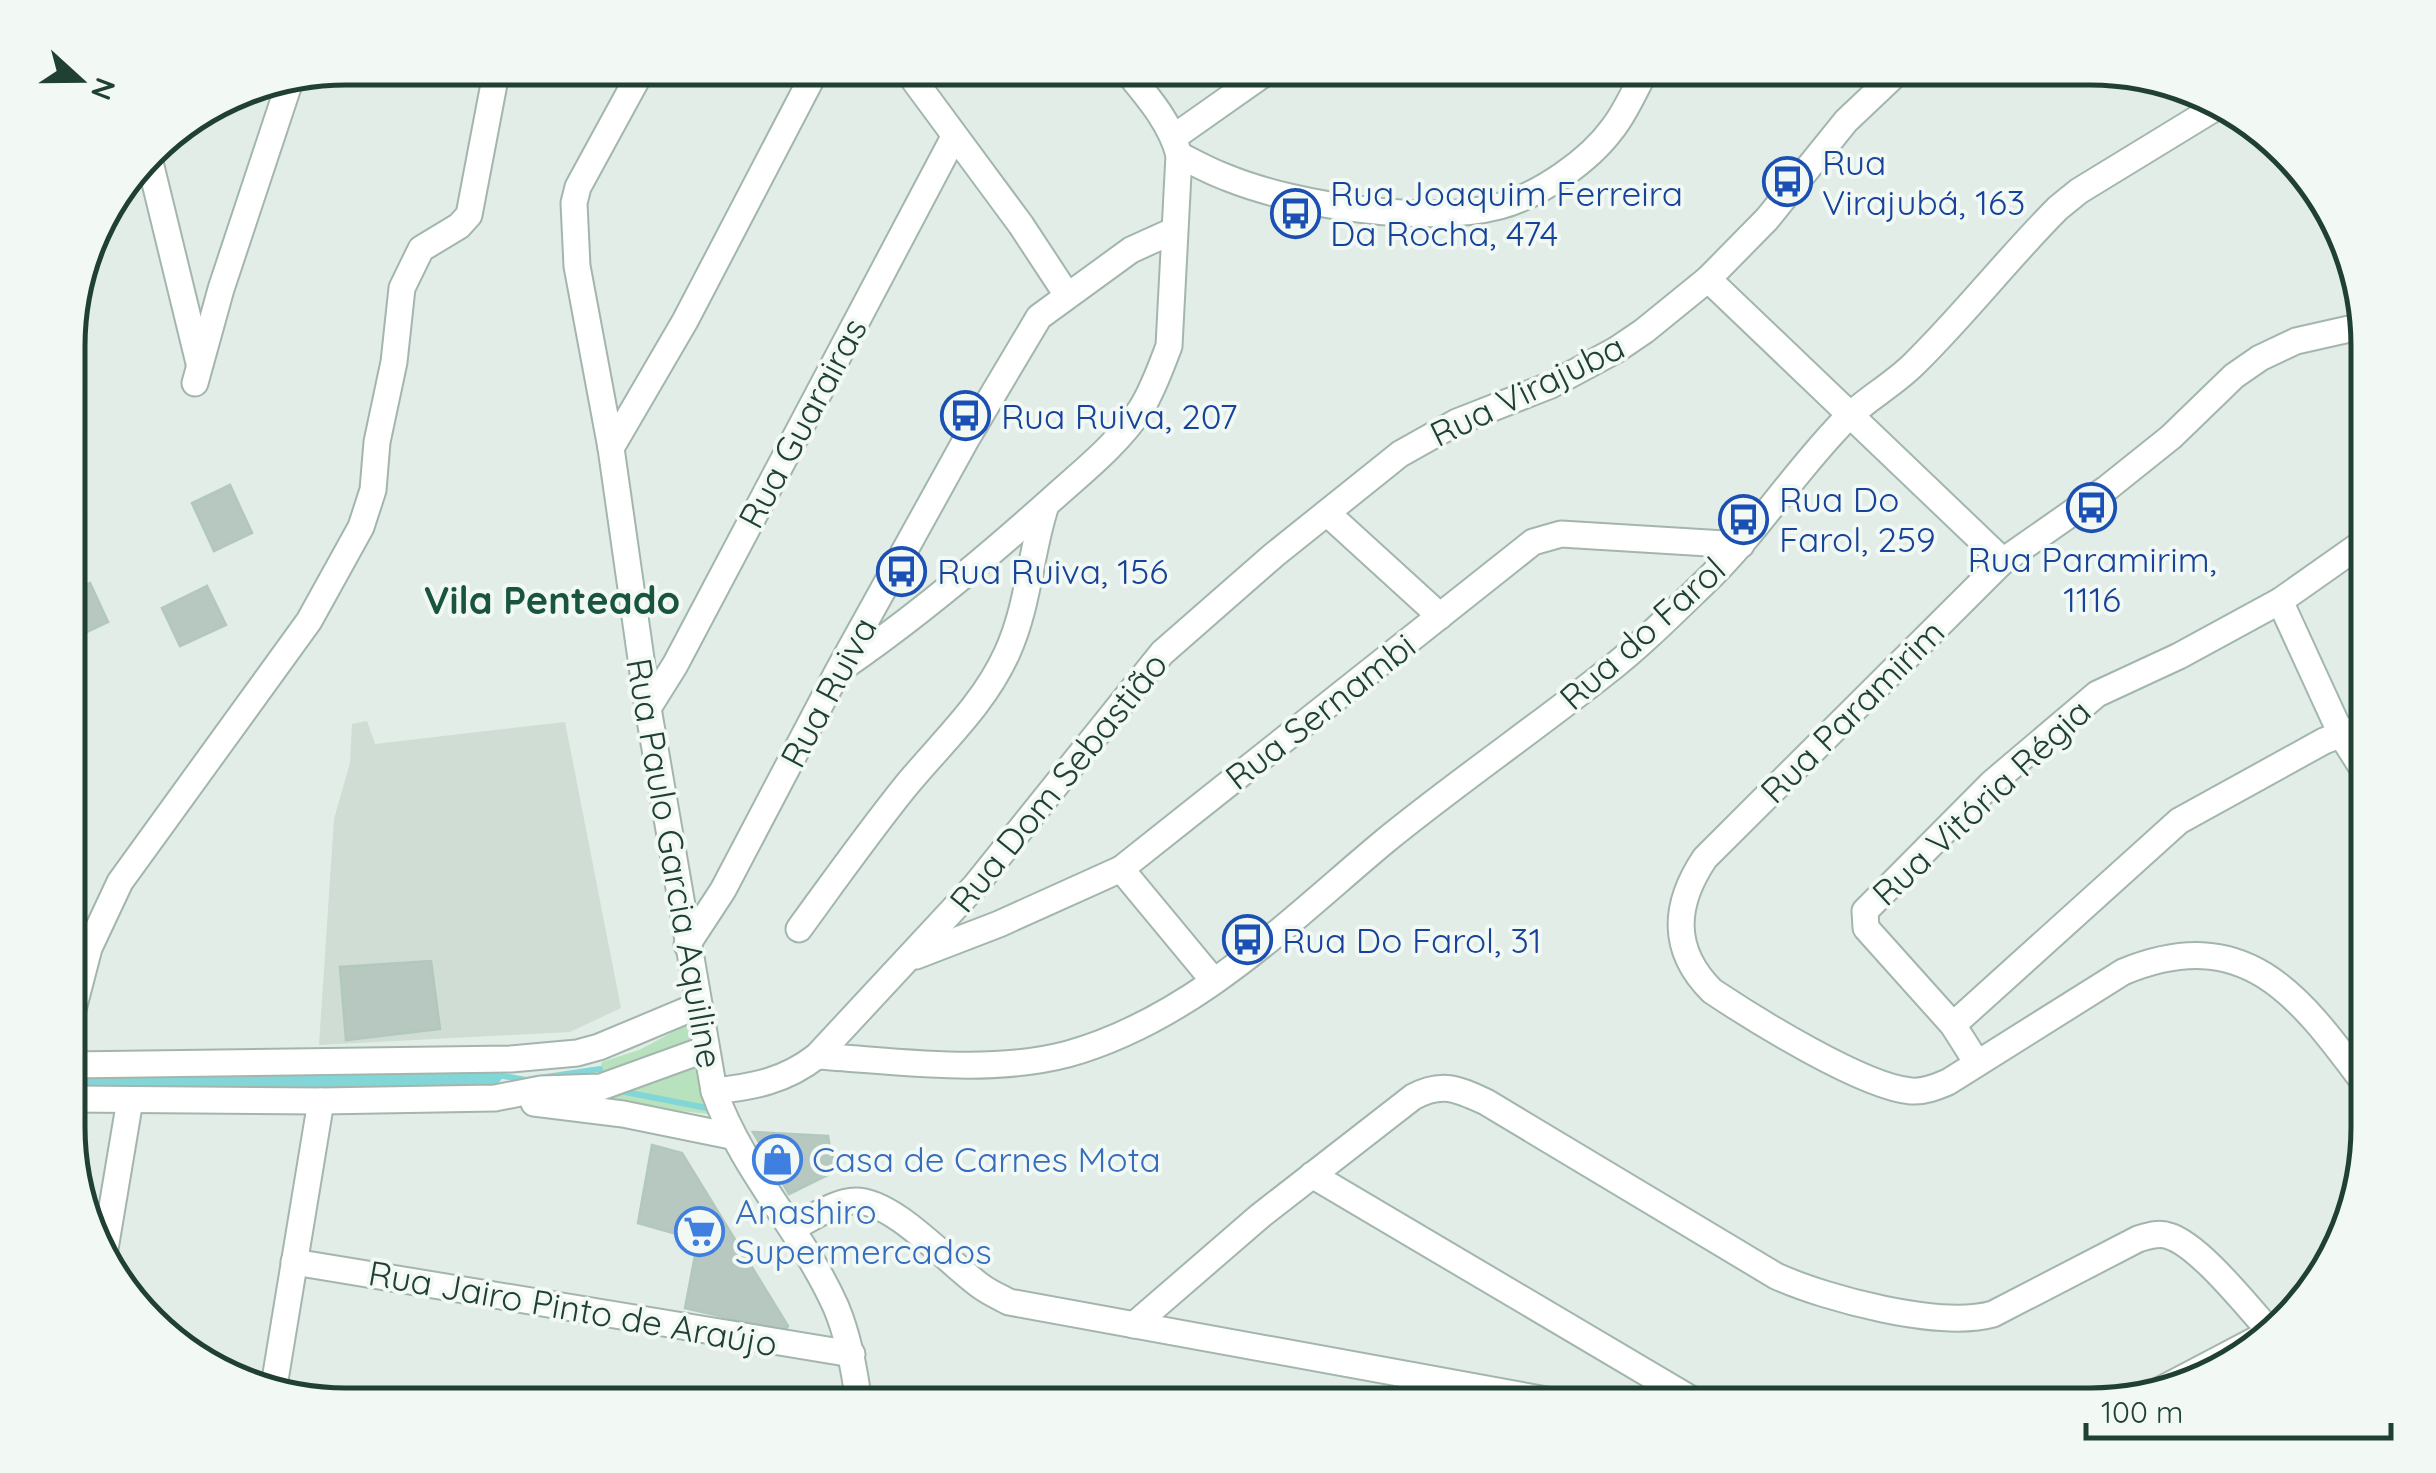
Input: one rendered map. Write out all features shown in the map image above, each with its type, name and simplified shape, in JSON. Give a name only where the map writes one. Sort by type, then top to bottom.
[{"type":"street","points":[[838,671],[898,630],[1046,504],[1113,445],[1142,408],[1168,346],[1177,146],[1251,85]]},
{"type":"street","points":[[1138,86],[1159,112],[1177,146],[1229,179],[1284,194],[1403,214],[1467,212],[1503,206],[1539,189],[1584,157],[1614,128],[1638,85]]},
{"type":"street","name":"Rua Virajuba","points":[[1400,454],[1457,422],[1552,384],[1616,350],[1708,279],[1768,219],[1882,85]]},
{"type":"street","points":[[85,963],[120,882],[309,621],[361,528],[373,490],[402,288],[421,249],[459,226],[469,215],[494,86]]},
{"type":"street","name":"Rua Paulo Garcia Aquiline","points":[[633,86],[578,187],[574,203],[577,266],[611,448],[648,708],[697,1006],[714,1091],[731,1136],[792,1228],[836,1308],[852,1354],[856,1388]]},
{"type":"street","points":[[611,448],[684,322],[808,86]]},
{"type":"street","points":[[918,86],[1021,225],[1067,295]]},
{"type":"street","points":[[152,171],[198,374],[221,289],[286,92]]},
{"type":"street","name":"Rua do Farol","points":[[817,1056],[924,1062],[1035,1061],[1102,1042],[1158,1017],[1236,966],[1389,838],[1608,672],[1741,545],[1788,484],[1850,416],[1910,368],[2020,245],[2078,190],[2206,113]]},
{"type":"street","name":"Rua Guarairas","points":[[648,708],[954,137]]},
{"type":"street","name":"Rua Ruiva","points":[[687,945],[723,890],[966,438],[1038,317],[1131,250],[1173,231]]},
{"type":"street","points":[[178,276],[221,289]]},
{"type":"street","points":[[1708,279],[2003,561]]},
{"type":"street","name":"Rua Paramirim","points":[[2350,329],[2296,342],[2260,358],[2234,376],[2171,437],[2106,489],[2003,561],[1705,858],[1685,892],[1680,912],[1681,934],[1698,977],[1739,1009],[1816,1053],[1877,1081],[1912,1091],[1930,1090],[1948,1082],[2123,972],[2168,956],[2206,954],[2248,967],[2279,985],[2350,1065]]},
{"type":"street","name":"Rua Dom Sebastião","points":[[714,1091],[766,1084],[794,1073],[817,1056],[911,958],[1004,851],[1162,654],[1196,620],[1400,454]]},
{"type":"street","points":[[799,928],[909,783],[957,732],[993,679],[1008,652],[1026,598],[1032,554],[1046,504]]},
{"type":"street","points":[[1328,513],[1440,616]]},
{"type":"street","name":"Rua Sernambi","points":[[911,958],[1121,869],[1533,542],[1560,534],[1741,545]]},
{"type":"street","name":"Rua Vitória Régia","points":[[1977,1062],[1953,1025],[1866,928],[1865,911],[1992,783],[2097,694],[2179,656],[2280,601],[2350,552]]},
{"type":"street","points":[[2280,601],[2350,749]]},
{"type":"street","points":[[1953,1025],[2169,828],[2294,758],[2350,732]]},
{"type":"street","points":[[1121,869],[1213,980]]},
{"type":"street","points":[[85,1065],[511,1059],[577,1053],[697,1006]]},
{"type":"street","points":[[494,1098],[541,1089],[601,1087],[706,1049]]},
{"type":"street","points":[[1134,1325],[1312,1175],[1414,1097],[1444,1086],[1486,1102],[1776,1276],[1815,1292],[1936,1318],[1975,1319],[1993,1314],[2154,1234],[2169,1236],[2188,1246],[2262,1323]]},
{"type":"street","points":[[85,1100],[321,1102],[494,1098],[623,1114],[731,1136]]},
{"type":"street","points":[[108,1233],[130,1100]]},
{"type":"street","points":[[275,1378],[321,1102]]},
{"type":"street","points":[[1312,1175],[1670,1387]]},
{"type":"street","points":[[792,1228],[846,1202],[859,1200],[894,1217],[982,1287],[1009,1302],[1477,1387]]},
{"type":"street","name":"Rua Jairo Pinto de Araújo","points":[[294,1262],[852,1354]]},
{"type":"shaded area","points":[[367,721],[375,744],[565,722],[621,1008],[570,1032],[319,1045],[334,819],[350,763],[352,724]]},
{"type":"green space","points":[[694,1021],[717,1115],[600,1102],[629,1087],[609,1084],[600,1069],[602,1062],[639,1050]]},
{"type":"building","points":[[230,485],[252,533],[214,551],[192,503]]},
{"type":"building","points":[[90,583],[108,622],[85,633],[85,586]]},
{"type":"building","points":[[207,586],[226,625],[180,646],[162,608]]},
{"type":"building","points":[[431,961],[440,1029],[346,1040],[340,967]]},
{"type":"building","points":[[753,1132],[828,1136],[830,1148],[777,1173]]},
{"type":"building","name":"Anashiro Supermercados","points":[[652,1145],[682,1153],[788,1326],[785,1331],[685,1308],[698,1240],[638,1223]]},
{"type":"building","points":[[830,1148],[840,1169],[789,1194],[777,1173]]},
{"type":"waterway","points":[[492,1074],[526,1080],[600,1069]]},
{"type":"waterway","points":[[85,1087],[492,1074]]},
{"type":"waterway","points":[[620,1091],[707,1108]]},
{"type":"place","name":"Rua Virajubá, 163","points":[[1787,182]]},
{"type":"place","name":"Rua Joaquim Ferreira Da Rocha, 474","points":[[1295,213]]},
{"type":"place","name":"Rua Ruiva, 207","points":[[966,416]]},
{"type":"place","name":"Rua Paramirim, 1116","points":[[2092,507]]},
{"type":"place","name":"Rua Do Farol, 259","points":[[1744,519]]},
{"type":"place","name":"Rua Ruiva, 156","points":[[902,571]]},
{"type":"place","name":"Rua Do Farol, 31","points":[[1247,940]]},
{"type":"place","name":"Casa de Carnes Mota","points":[[777,1159]]},
{"type":"place","name":"Anashiro Supermercados","points":[[700,1231]]},
{"type":"district","name":"Vila Penteado","points":[[552,600]]}]
